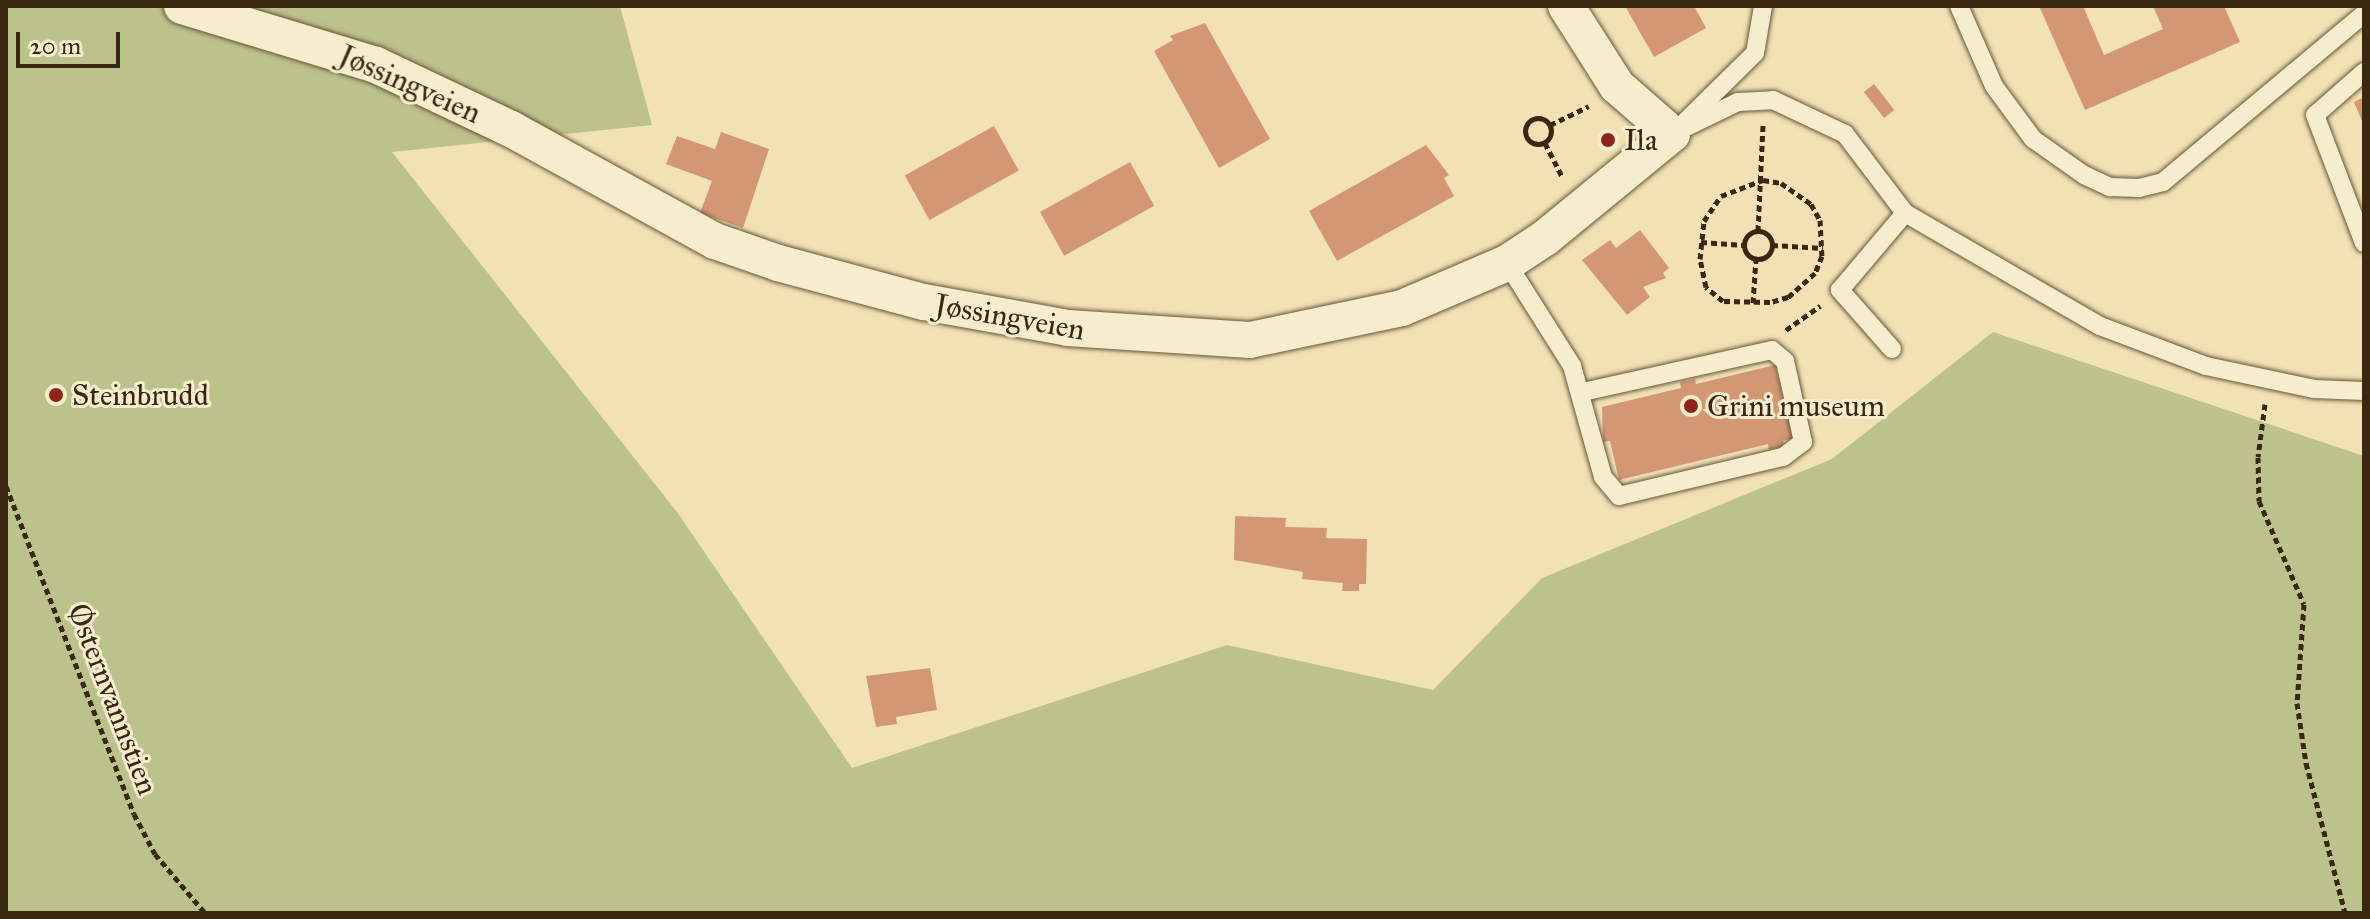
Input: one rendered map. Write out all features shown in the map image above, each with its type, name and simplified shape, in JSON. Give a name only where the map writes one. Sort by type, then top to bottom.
[{"type":"street","name":"Jøssingveien","points":[[182,6],[327,47],[411,80],[511,129],[715,241],[835,280],[979,313],[1130,336],[1250,340],[1402,308],[1507,263],[1545,238],[1672,134]]},
{"type":"street","points":[[1566,6],[1617,86],[1672,134]]},
{"type":"lane","points":[[1672,134],[1750,60],[1759,40],[1763,6]]},
{"type":"lane","points":[[1959,6],[1994,86],[2033,139],[2097,181],[2139,188],[2163,182],[2364,14]]},
{"type":"lane","points":[[2364,72],[2315,115],[2364,243]]},
{"type":"lane","points":[[1672,134],[1738,102],[1764,99],[1810,115],[1845,134],[1905,213],[2100,326],[2151,349],[2268,379],[2314,389],[2364,391]]},
{"type":"lane","points":[[1892,349],[1840,290],[1905,213]]},
{"type":"lane","points":[[1507,263],[1567,355],[1582,392],[1603,477],[1619,496],[1796,450],[1802,433],[1785,361],[1780,353],[1758,349],[1582,392]]},
{"type":"path","points":[[1758,231],[1764,99]]},
{"type":"path","points":[[1540,118],[1550,125],[1545,143],[1527,139],[1525,126],[1531,119],[1540,118]]},
{"type":"path","points":[[1760,181],[1781,183],[1811,204],[1820,220],[1823,248],[1815,273],[1803,287],[1788,297],[1753,303],[1723,301],[1706,287],[1701,242],[1704,221],[1721,196],[1760,181]]},
{"type":"path","points":[[1744,245],[1750,233],[1758,231],[1766,234],[1771,245],[1767,255],[1756,258]]},
{"type":"path","points":[[1701,242],[1744,245],[1756,258],[1753,303]]},
{"type":"path","points":[[1771,245],[1823,248]]},
{"type":"path","points":[[1758,349],[1840,290]]},
{"type":"path","points":[[2268,379],[2258,457],[2259,501],[2304,604],[2297,703],[2306,763],[2345,913]]},
{"type":"path","name":"Østernvannstien","points":[[6,486],[134,814],[155,854],[205,913]]},
{"type":"green space","points":[[6,6],[620,6],[652,125],[392,152],[677,512],[852,768],[1227,645],[1433,690],[1542,578],[1832,459],[1993,332],[2364,456],[2364,913],[6,913]]},
{"type":"building","points":[[1625,6],[1694,6],[1706,28],[1654,57]]},
{"type":"building","points":[[2039,6],[2083,6],[2104,55],[2163,29],[2153,6],[2224,6],[2240,42],[2085,110]]},
{"type":"building","points":[[1205,23],[1270,139],[1219,168],[1154,51],[1173,40],[1170,36]]},
{"type":"building","points":[[1874,84],[1894,110],[1884,118],[1864,92]]},
{"type":"building","points":[[2364,97],[2364,126],[2354,102]]},
{"type":"building","points":[[994,126],[1019,171],[930,220],[905,175]]},
{"type":"building","points":[[721,132],[769,149],[743,228],[700,213],[712,181],[666,164],[677,136],[715,149]]},
{"type":"building","points":[[1426,145],[1449,175],[1444,178],[1454,196],[1337,261],[1309,211]]},
{"type":"building","points":[[1130,162],[1154,206],[1064,256],[1040,212]]},
{"type":"building","points":[[1640,230],[1669,268],[1663,273],[1666,278],[1643,287],[1650,297],[1627,315],[1582,260],[1610,240],[1616,248]]},
{"type":"building","points":[[1775,365],[1793,438],[1783,441],[1784,446],[1769,450],[1768,444],[1619,480],[1610,441],[1603,442],[1602,407],[1681,388],[1680,382],[1695,379],[1696,384]]},
{"type":"building","points":[[1235,516],[1286,518],[1285,527],[1327,528],[1326,538],[1367,539],[1366,584],[1359,584],[1359,591],[1342,591],[1343,583],[1302,579],[1303,572],[1234,560]]},
{"type":"building","points":[[930,668],[937,710],[896,717],[897,724],[876,727],[866,676]]},
{"type":"place","name":"Ila","points":[[1608,140]]},
{"type":"place","name":"Steinbrudd","points":[[56,395]]},
{"type":"place","name":"Grini museum","points":[[1691,406]]}]
